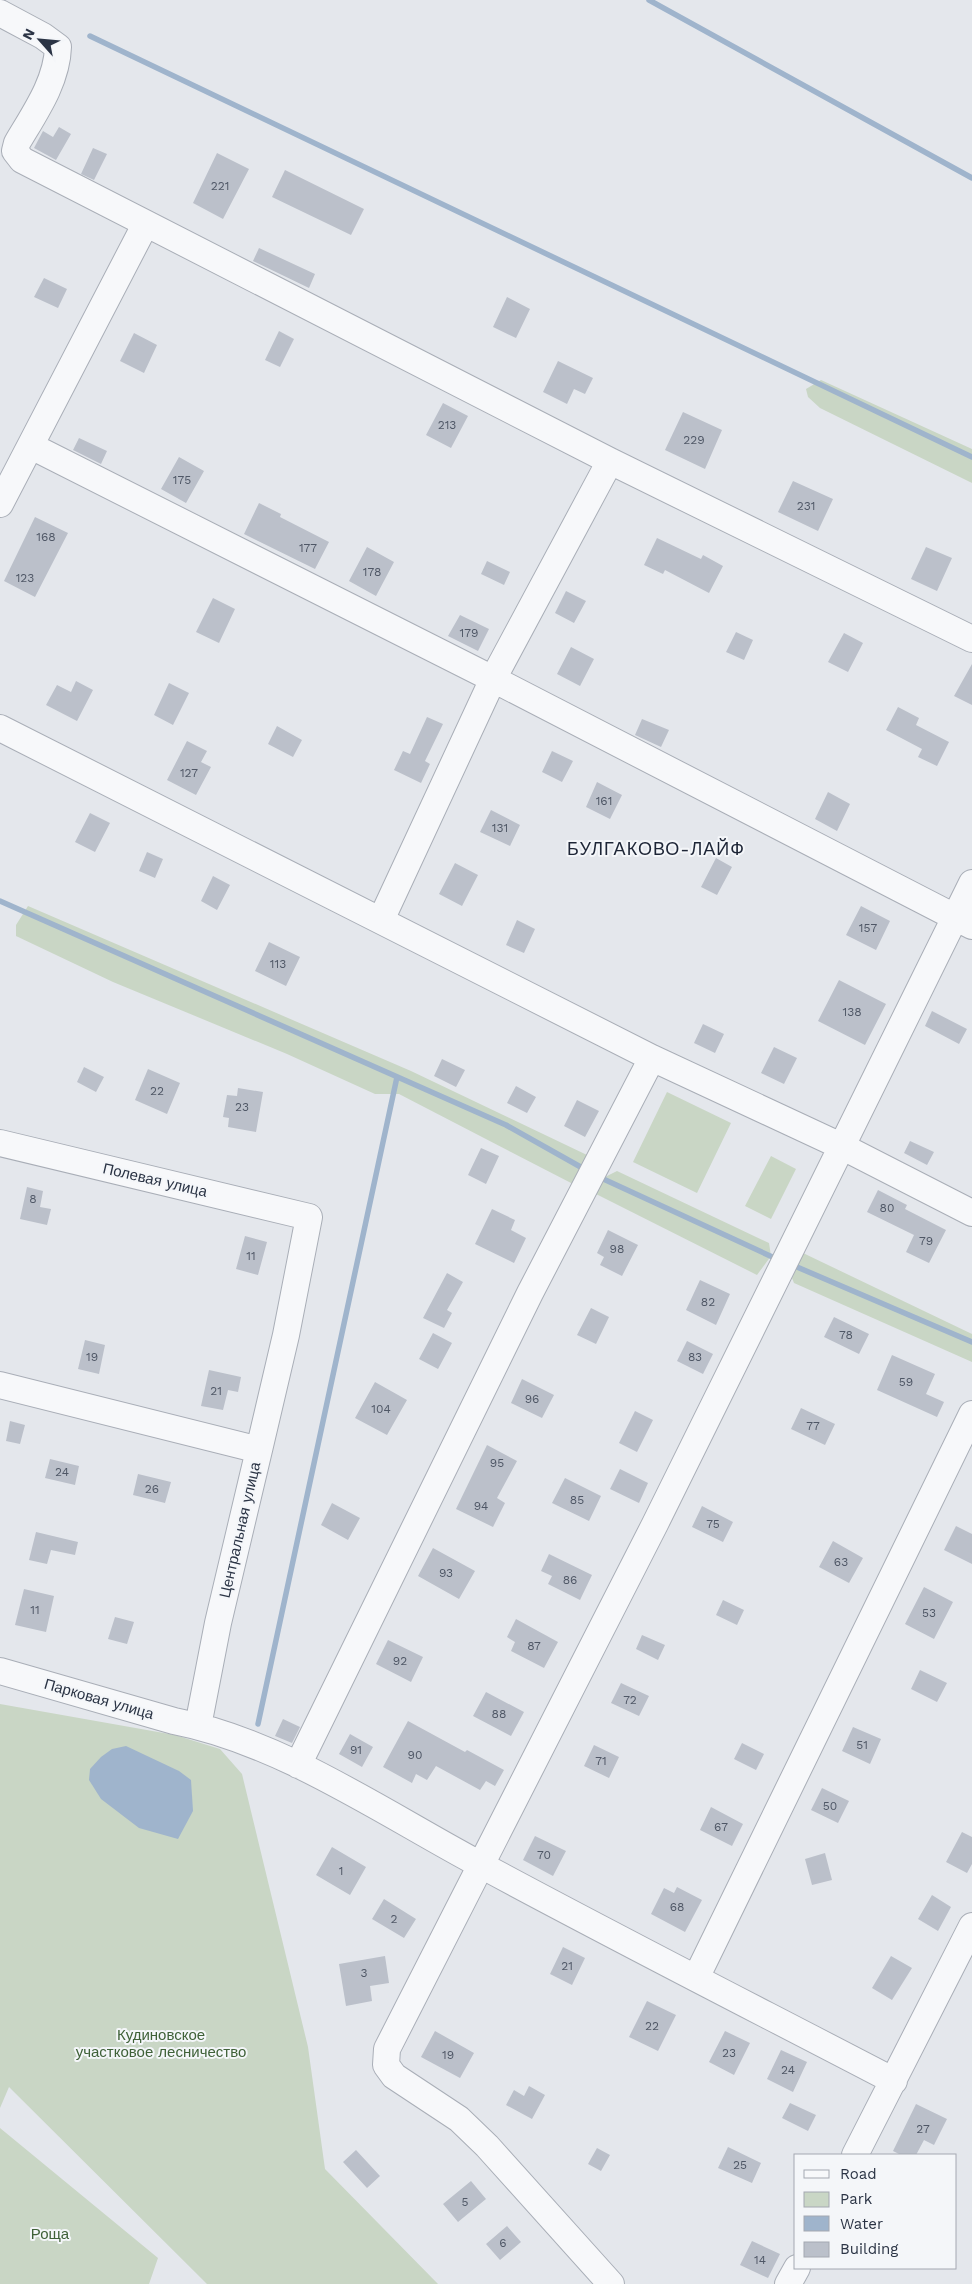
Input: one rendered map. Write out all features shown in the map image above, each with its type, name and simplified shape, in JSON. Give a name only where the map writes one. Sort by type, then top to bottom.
[{"type":"street","points":[[0,13],[43,36],[58,47],[58,61],[53,76],[15,151],[22,160],[145,225],[610,462],[972,639]]},
{"type":"street","points":[[0,504],[145,225]]},
{"type":"street","points":[[31,446],[493,679],[964,922]]},
{"type":"street","points":[[382,920],[493,679],[610,462]]},
{"type":"street","points":[[0,728],[652,1058],[843,1147],[972,1213]]},
{"type":"street","points":[[611,2284],[494,2154],[460,2120],[394,2076],[386,2065],[387,2049],[655,1524],[843,1147],[964,922],[972,883]]},
{"type":"street","points":[[298,1765],[530,1293],[652,1058]]},
{"type":"street","name":"Полевая улица","points":[[0,1143],[309,1216],[286,1335],[259,1450]]},
{"type":"street","name":"Центральная улица","points":[[0,1385],[259,1450],[218,1623],[198,1726]]},
{"type":"street","points":[[696,1978],[972,1414]]},
{"type":"street","name":"Парковая улица","points":[[0,1671],[174,1721],[198,1726],[298,1765],[480,1865],[894,2081]]},
{"type":"street","points":[[856,2154],[972,1926]]},
{"type":"street","points":[[788,2284],[796,2269]]},
{"type":"green space","points":[[821,380],[972,449],[972,483],[820,408],[808,397],[806,389]]},
{"type":"green space","points":[[28,906],[411,1071],[587,1155],[573,1184],[399,1094],[375,1094],[287,1054],[113,982],[16,936],[16,925]]},
{"type":"green space","points":[[667,1092],[731,1123],[697,1193],[633,1162]]},
{"type":"green space","points":[[771,1156],[796,1169],[771,1219],[745,1206]]},
{"type":"green space","points":[[617,1171],[769,1243],[771,1256],[757,1275],[596,1194],[601,1179]]},
{"type":"green space","points":[[803,1253],[972,1334],[972,1362],[794,1283],[792,1278]]},
{"type":"green space","name":"Кудиновское участковое лесничество","points":[[0,1704],[175,1735],[220,1749],[242,1774],[308,2047],[325,2169],[438,2284],[207,2284],[9,2087],[0,2108]]},
{"type":"green space","name":"Роща","points":[[0,2128],[158,2258],[149,2284],[0,2284]]},
{"type":"water","points":[[126,1746],[179,1771],[191,1780],[193,1811],[178,1839],[139,1828],[101,1799],[89,1780],[90,1769],[101,1757],[112,1749]]},
{"type":"building","points":[[59,127],[71,134],[56,160],[34,148],[43,131],[53,137]]},
{"type":"building","points":[[93,148],[107,154],[94,180],[81,174]]},
{"type":"building","points":[[217,153],[249,169],[223,219],[193,203]]},
{"type":"building","points":[[285,170],[364,209],[351,235],[272,197]]},
{"type":"building","points":[[259,248],[315,274],[309,288],[253,261]]},
{"type":"building","points":[[44,278],[67,289],[58,308],[34,297]]},
{"type":"building","points":[[507,297],[530,309],[516,338],[493,327]]},
{"type":"building","points":[[279,331],[294,339],[280,367],[265,360]]},
{"type":"building","points":[[134,333],[157,345],[144,373],[120,361]]},
{"type":"building","points":[[558,361],[593,378],[585,394],[574,389],[567,404],[543,392]]},
{"type":"building","points":[[443,403],[468,416],[451,448],[426,435]]},
{"type":"building","points":[[683,412],[722,430],[705,469],[665,450]]},
{"type":"building","points":[[79,438],[107,451],[101,464],[73,450]]},
{"type":"building","points":[[179,457],[204,471],[186,503],[161,489]]},
{"type":"building","points":[[793,481],[833,499],[818,531],[778,512]]},
{"type":"building","points":[[259,503],[281,514],[280,517],[329,542],[315,569],[244,534]]},
{"type":"building","points":[[35,517],[68,533],[35,597],[4,581]]},
{"type":"building","points":[[657,538],[701,559],[703,555],[723,566],[709,593],[665,570],[663,574],[644,565]]},
{"type":"building","points":[[367,547],[394,562],[376,596],[349,581]]},
{"type":"building","points":[[926,547],[952,558],[937,591],[911,579]]},
{"type":"building","points":[[487,561],[510,572],[504,585],[481,574]]},
{"type":"building","points":[[566,591],[586,601],[574,623],[555,613]]},
{"type":"building","points":[[213,598],[235,609],[219,643],[196,632]]},
{"type":"building","points":[[460,615],[489,629],[478,651],[448,636]]},
{"type":"building","points":[[736,632],[753,640],[744,660],[726,652]]},
{"type":"building","points":[[844,633],[863,643],[848,672],[828,662]]},
{"type":"building","points":[[571,647],[594,659],[580,686],[557,674]]},
{"type":"building","points":[[972,664],[972,705],[954,696]]},
{"type":"building","points":[[76,681],[93,690],[77,721],[46,705],[57,685],[71,692]]},
{"type":"building","points":[[169,683],[189,693],[173,725],[154,715]]},
{"type":"building","points":[[898,707],[919,718],[916,725],[949,742],[937,766],[918,757],[922,749],[886,730]]},
{"type":"building","points":[[427,717],[443,724],[425,761],[430,764],[421,783],[394,770],[403,751],[410,754]]},
{"type":"building","points":[[642,719],[669,730],[661,747],[635,735]]},
{"type":"building","points":[[277,726],[302,740],[293,757],[268,744]]},
{"type":"building","points":[[187,741],[207,751],[201,762],[211,767],[196,795],[167,780]]},
{"type":"building","points":[[552,751],[573,761],[562,782],[542,772]]},
{"type":"building","points":[[597,782],[622,795],[610,819],[586,807]]},
{"type":"building","points":[[828,792],[850,804],[837,831],[815,819]]},
{"type":"building","points":[[491,810],[520,825],[510,846],[480,832]]},
{"type":"building","points":[[90,813],[110,823],[95,852],[75,842]]},
{"type":"building","points":[[147,852],[163,859],[155,878],[139,871]]},
{"type":"building","points":[[716,858],[732,867],[717,895],[701,887]]},
{"type":"building","points":[[455,863],[478,875],[462,906],[439,894]]},
{"type":"building","points":[[213,876],[230,885],[217,910],[201,901]]},
{"type":"building","points":[[861,906],[890,921],[876,950],[846,935]]},
{"type":"building","points":[[517,920],[535,929],[524,953],[506,945]]},
{"type":"building","points":[[269,942],[300,957],[286,986],[255,971]]},
{"type":"building","points":[[839,980],[886,1004],[865,1045],[818,1021]]},
{"type":"building","points":[[932,1011],[967,1029],[959,1044],[925,1026]]},
{"type":"building","points":[[703,1024],[724,1034],[715,1053],[694,1043]]},
{"type":"building","points":[[774,1047],[797,1058],[784,1084],[761,1073]]},
{"type":"building","points":[[442,1059],[465,1070],[456,1087],[434,1076]]},
{"type":"building","points":[[84,1067],[104,1077],[96,1092],[77,1082]]},
{"type":"building","points":[[148,1069],[180,1083],[167,1114],[135,1100]]},
{"type":"building","points":[[516,1086],[536,1097],[527,1113],[507,1103]]},
{"type":"building","points":[[238,1088],[263,1092],[256,1132],[228,1127],[229,1118],[223,1117],[227,1095],[237,1096]]},
{"type":"building","points":[[577,1100],[599,1111],[585,1137],[564,1126]]},
{"type":"building","points":[[910,1141],[934,1152],[927,1165],[904,1153]]},
{"type":"building","points":[[481,1148],[499,1156],[486,1184],[468,1175]]},
{"type":"building","points":[[27,1187],[43,1191],[40,1207],[51,1209],[47,1225],[20,1219]]},
{"type":"building","points":[[878,1190],[907,1205],[905,1209],[946,1230],[929,1263],[906,1252],[914,1235],[867,1212]]},
{"type":"building","points":[[492,1209],[515,1220],[511,1230],[526,1238],[514,1263],[475,1244]]},
{"type":"building","points":[[608,1230],[638,1245],[622,1276],[600,1265],[604,1257],[597,1253]]},
{"type":"building","points":[[245,1236],[267,1242],[258,1275],[236,1269]]},
{"type":"building","points":[[447,1273],[463,1282],[447,1310],[452,1313],[444,1328],[423,1318]]},
{"type":"building","points":[[700,1280],[730,1294],[716,1325],[686,1310]]},
{"type":"building","points":[[591,1308],[609,1317],[596,1344],[577,1335]]},
{"type":"building","points":[[834,1317],[869,1334],[859,1354],[824,1337]]},
{"type":"building","points":[[433,1333],[452,1343],[438,1369],[419,1359]]},
{"type":"building","points":[[85,1340],[105,1345],[99,1374],[78,1369]]},
{"type":"building","points":[[687,1341],[713,1354],[703,1374],[677,1361]]},
{"type":"building","points":[[892,1355],[935,1374],[926,1394],[944,1402],[937,1417],[877,1390]]},
{"type":"building","points":[[209,1370],[241,1377],[238,1392],[228,1390],[223,1410],[201,1406]]},
{"type":"building","points":[[522,1379],[554,1395],[542,1418],[511,1403]]},
{"type":"building","points":[[375,1382],[407,1400],[387,1435],[355,1418]]},
{"type":"building","points":[[801,1408],[835,1424],[825,1445],[791,1429]]},
{"type":"building","points":[[635,1411],[653,1420],[637,1452],[619,1443]]},
{"type":"building","points":[[10,1421],[25,1425],[20,1444],[6,1441]]},
{"type":"building","points":[[487,1445],[517,1461],[497,1498],[505,1503],[493,1527],[456,1509]]},
{"type":"building","points":[[50,1459],[79,1466],[75,1485],[45,1478]]},
{"type":"building","points":[[620,1469],[648,1483],[639,1503],[610,1489]]},
{"type":"building","points":[[138,1474],[171,1482],[165,1503],[133,1495]]},
{"type":"building","points":[[565,1478],[601,1496],[589,1521],[552,1503]]},
{"type":"building","points":[[332,1503],[360,1518],[348,1540],[321,1525]]},
{"type":"building","points":[[702,1506],[733,1522],[723,1542],[692,1527]]},
{"type":"building","points":[[956,1526],[972,1534],[972,1564],[944,1550]]},
{"type":"building","points":[[36,1532],[78,1542],[75,1555],[51,1550],[47,1564],[29,1560]]},
{"type":"building","points":[[833,1541],[863,1558],[849,1583],[819,1567]]},
{"type":"building","points":[[433,1548],[475,1571],[459,1599],[418,1576]]},
{"type":"building","points":[[549,1554],[592,1575],[580,1600],[548,1584],[552,1576],[541,1571]]},
{"type":"building","points":[[924,1587],[953,1602],[934,1639],[905,1624]]},
{"type":"building","points":[[24,1589],[54,1596],[46,1632],[15,1625]]},
{"type":"building","points":[[723,1600],[744,1610],[737,1625],[716,1615]]},
{"type":"building","points":[[115,1617],[134,1622],[127,1644],[108,1639]]},
{"type":"building","points":[[516,1619],[558,1642],[544,1668],[511,1651],[515,1642],[507,1637]]},
{"type":"building","points":[[642,1635],[665,1645],[658,1660],[636,1649]]},
{"type":"building","points":[[388,1640],[423,1657],[411,1682],[376,1664]]},
{"type":"building","points":[[920,1670],[947,1683],[937,1702],[911,1689]]},
{"type":"building","points":[[621,1683],[649,1696],[639,1716],[611,1703]]},
{"type":"building","points":[[486,1692],[524,1712],[511,1736],[473,1716]]},
{"type":"building","points":[[283,1719],[300,1727],[292,1743],[275,1736]]},
{"type":"building","points":[[408,1721],[465,1752],[467,1750],[504,1770],[495,1786],[486,1781],[480,1790],[436,1766],[427,1780],[416,1774],[412,1783],[383,1767]]},
{"type":"building","points":[[853,1727],[881,1739],[870,1764],[842,1751]]},
{"type":"building","points":[[350,1734],[373,1747],[362,1767],[339,1754]]},
{"type":"building","points":[[742,1743],[764,1754],[756,1770],[734,1759]]},
{"type":"building","points":[[594,1745],[619,1757],[609,1778],[584,1766]]},
{"type":"building","points":[[822,1788],[849,1801],[838,1823],[811,1810]]},
{"type":"building","points":[[711,1807],[743,1824],[732,1846],[700,1830]]},
{"type":"building","points":[[962,1832],[972,1837],[972,1864],[967,1873],[946,1862]]},
{"type":"building","points":[[535,1836],[566,1851],[553,1876],[523,1860]]},
{"type":"building","points":[[332,1847],[366,1867],[350,1895],[316,1875]]},
{"type":"building","points":[[825,1853],[832,1880],[812,1885],[805,1859]]},
{"type":"building","points":[[677,1887],[702,1900],[685,1932],[651,1914],[664,1888],[674,1893]]},
{"type":"building","points":[[932,1895],[951,1907],[938,1931],[918,1919]]},
{"type":"building","points":[[384,1899],[416,1919],[404,1938],[372,1919]]},
{"type":"building","points":[[563,1947],[585,1958],[572,1985],[550,1974]]},
{"type":"building","points":[[385,1956],[389,1983],[370,1986],[372,2001],[346,2006],[339,1964]]},
{"type":"building","points":[[891,1956],[912,1968],[892,2000],[872,1988]]},
{"type":"building","points":[[647,2001],[676,2015],[658,2051],[629,2037]]},
{"type":"building","points":[[435,2031],[474,2053],[460,2078],[421,2057]]},
{"type":"building","points":[[725,2031],[750,2043],[734,2075],[709,2062]]},
{"type":"building","points":[[781,2050],[807,2062],[793,2092],[767,2079]]},
{"type":"building","points":[[529,2086],[545,2095],[532,2119],[506,2105],[514,2090],[524,2096]]},
{"type":"building","points":[[790,2103],[816,2115],[808,2131],[782,2118]]},
{"type":"building","points":[[916,2104],[947,2119],[934,2145],[924,2140],[917,2154],[899,2154],[893,2151]]},
{"type":"building","points":[[728,2147],[761,2163],[752,2183],[718,2168]]},
{"type":"building","points":[[597,2148],[610,2155],[601,2171],[588,2164]]},
{"type":"building","points":[[356,2150],[380,2176],[367,2188],[343,2162]]},
{"type":"building","points":[[471,2181],[486,2199],[458,2222],[443,2204]]},
{"type":"building","points":[[507,2226],[521,2242],[500,2260],[486,2244]]},
{"type":"building","points":[[752,2241],[780,2254],[768,2278],[740,2265]]},
{"type":"waterway","points":[[649,0],[972,178]]},
{"type":"waterway","points":[[90,36],[972,457]]},
{"type":"waterway","points":[[0,901],[506,1125],[586,1170]]},
{"type":"waterway","points":[[258,1724],[397,1077]]},
{"type":"waterway","points":[[599,1177],[779,1260]]},
{"type":"waterway","points":[[790,1264],[972,1342]]},
{"type":"district","name":"БУЛГАКОВО-ЛАЙФ","points":[[656,848]]}]
